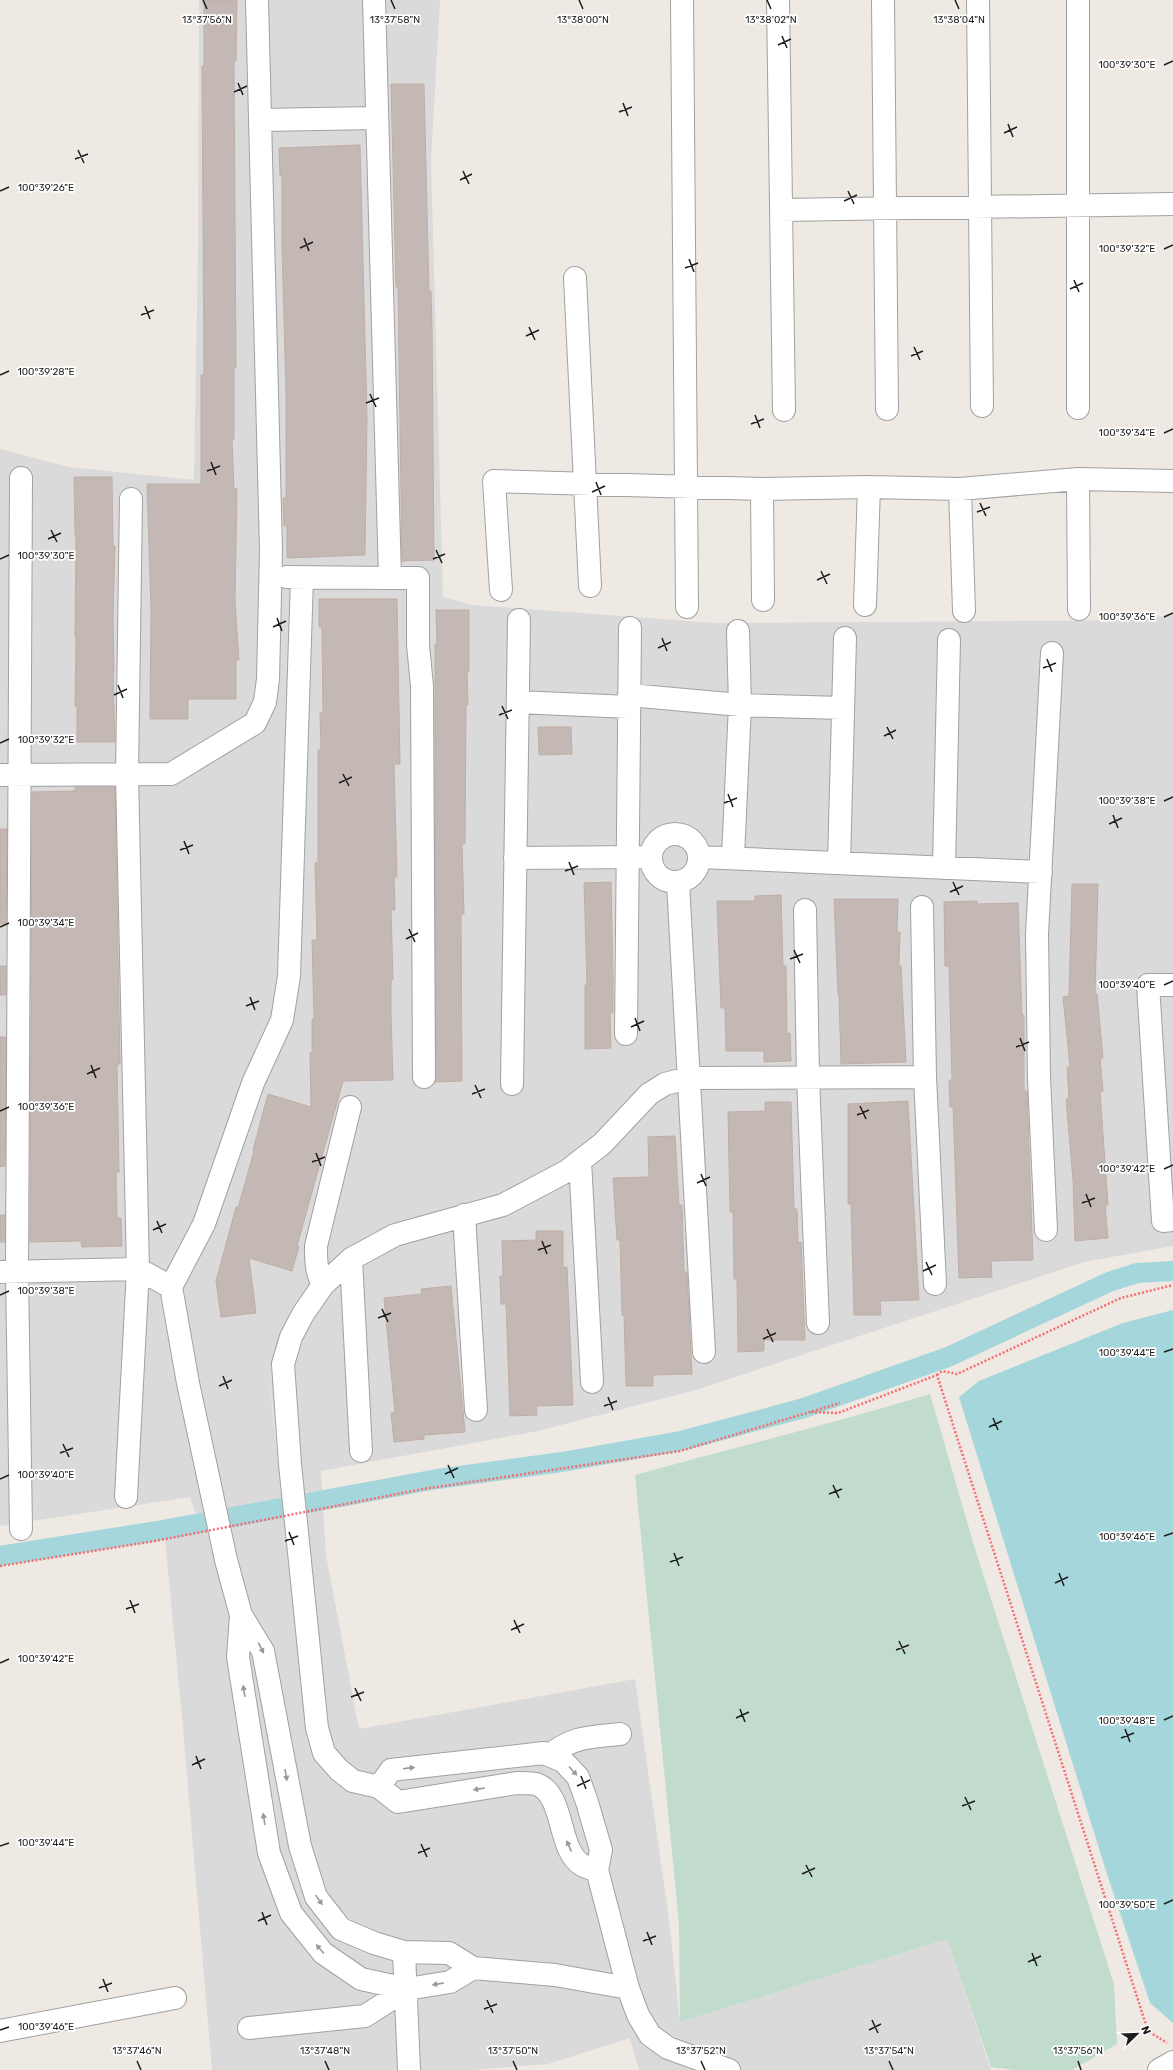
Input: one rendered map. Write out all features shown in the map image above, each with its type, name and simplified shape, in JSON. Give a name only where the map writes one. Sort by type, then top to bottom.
[{"type":"street","points":[[10,775],[171,774],[255,723],[265,702],[268,679],[271,577],[257,0]]},
{"type":"street","points":[[374,0],[390,578]]},
{"type":"street","points":[[682,0],[686,607]]},
{"type":"street","points":[[778,0],[784,410]]},
{"type":"street","points":[[883,0],[887,409]]},
{"type":"street","points":[[978,0],[982,406]]},
{"type":"street","points":[[1078,0],[1078,408]]},
{"type":"street","points":[[260,120],[378,118]]},
{"type":"street","points":[[781,210],[1173,204]]},
{"type":"street","points":[[575,278],[590,586]]},
{"type":"street","points":[[20,1530],[9,1272],[10,775],[21,478]]},
{"type":"street","points":[[501,590],[494,481],[762,489],[869,487],[960,489],[1078,479],[1173,482]]},
{"type":"street","points":[[1078,479],[1079,609]]},
{"type":"street","points":[[865,605],[869,487]]},
{"type":"street","points":[[762,489],[762,600]]},
{"type":"street","points":[[960,489],[964,611]]},
{"type":"street","points":[[126,1497],[138,1269],[127,775],[131,500]]},
{"type":"street","points":[[271,577],[418,578],[418,646],[422,694],[424,1077]]},
{"type":"street","points":[[302,578],[289,976],[282,1020],[253,1082],[204,1224],[171,1287],[188,1383],[226,1560],[241,1615],[263,1651],[300,1846],[316,1897],[341,1929],[374,1943],[404,1952],[449,1953],[473,1968],[555,1975],[628,1988]]},
{"type":"street","points":[[512,1084],[519,620]]},
{"type":"street","points":[[626,1034],[630,628]]},
{"type":"street","points":[[733,857],[740,705],[738,631]]},
{"type":"street","points":[[839,863],[845,638]]},
{"type":"street","points":[[944,868],[949,640]]},
{"type":"street","points":[[1046,1230],[1039,1078],[1037,934],[1052,653]]},
{"type":"street","points":[[518,702],[629,701],[843,708]]},
{"type":"street","points":[[679,833],[692,839],[699,851],[700,856],[699,865],[692,877],[678,883],[664,881],[654,871],[650,858],[654,844],[665,835],[679,833]]},
{"type":"street","points":[[700,856],[1041,872]]},
{"type":"street","points":[[515,858],[650,858]]},
{"type":"street","points":[[678,883],[704,1352]]},
{"type":"street","points":[[922,908],[925,1077],[935,1284]]},
{"type":"street","points":[[805,910],[808,1078],[818,1323]]},
{"type":"street","points":[[1173,985],[1148,985],[1163,1221],[1173,1220]]},
{"type":"street","points":[[597,1870],[581,1865],[573,1855],[556,1814],[550,1794],[536,1784],[517,1783],[398,1802],[379,1787],[353,1782],[339,1770],[324,1753],[316,1728],[290,1464],[283,1364],[291,1337],[303,1314],[323,1285],[351,1259],[395,1235],[503,1205],[567,1171],[602,1144],[649,1094],[665,1084],[688,1078],[925,1077]]},
{"type":"street","points":[[323,1285],[318,1277],[316,1265],[316,1246],[350,1107]]},
{"type":"street","points":[[580,1161],[592,1382]]},
{"type":"street","points":[[464,1215],[476,1410]]},
{"type":"street","points":[[351,1259],[361,1451]]},
{"type":"street","points":[[9,1272],[138,1269],[171,1287]]},
{"type":"street","points":[[241,1615],[238,1657],[269,1853],[291,1913],[323,1953],[361,1979],[406,1989],[450,1982],[473,1968]]},
{"type":"street","points":[[550,1756],[570,1741],[582,1738],[620,1734]]},
{"type":"street","points":[[379,1787],[391,1770],[544,1752],[550,1756],[563,1760],[578,1777],[587,1802],[601,1850],[597,1870],[628,1988],[638,2015],[650,2035],[668,2048],[729,2070]]},
{"type":"street","points":[[556,1814],[587,1802]]},
{"type":"street","points":[[269,1853],[300,1846]]},
{"type":"street","points":[[404,1952],[410,2069]]},
{"type":"street","points":[[249,2028],[365,2016],[406,1989]]},
{"type":"street","points":[[0,2031],[175,1998]]},
{"type":"street","points":[[1159,2070],[1173,2062]]},
{"type":"path","points":[[811,1412],[838,1412],[937,1375],[942,1371],[957,1374],[1121,1298],[1173,1285]]},
{"type":"path","points":[[937,1375],[1148,2031],[1173,2047]]},
{"type":"path","points":[[0,1566],[155,1541],[423,1489],[680,1451],[840,1403]]},
{"type":"shaded area","points":[[199,0],[440,0],[431,160],[443,597],[473,605],[715,623],[1143,620],[1173,614],[1173,1246],[1084,1262],[696,1390],[538,1431],[321,1471],[326,1555],[359,1729],[635,1679],[669,1919],[680,2022],[947,1939],[991,2070],[639,2070],[630,2038],[548,2064],[471,2070],[212,2070],[182,1717],[163,1519],[196,1514],[190,1497],[0,1526],[0,449],[69,467],[194,480],[198,247]],"holes":[[[267,1357],[277,1443],[291,1588]]]},
{"type":"green space","points":[[930,1394],[975,1549],[1114,1984],[1117,2044],[1072,2070],[1015,2070],[991,2067],[947,1939],[680,2022],[679,1923],[635,1475],[819,1426]]},
{"type":"water","points":[[1173,1310],[1173,2023],[1150,2003],[1106,1871],[959,1397],[979,1381],[1123,1323]]},
{"type":"building","points":[[204,0],[237,0],[236,61],[234,61],[236,368],[234,368],[234,439],[232,439],[234,489],[237,489],[235,602],[239,660],[236,660],[236,699],[188,699],[188,719],[150,719],[151,610],[147,484],[201,484],[201,375],[204,375],[202,66],[204,66]]},
{"type":"building","points":[[391,84],[424,84],[429,291],[431,291],[432,326],[434,560],[402,561],[398,287],[396,287]]},
{"type":"building","points":[[360,145],[367,418],[365,555],[287,558],[287,526],[284,526],[283,498],[286,498],[286,392],[282,247],[282,175],[280,176],[279,148]]},
{"type":"building","points":[[74,477],[112,477],[113,546],[115,546],[113,674],[115,742],[77,742],[77,706],[75,706],[76,535]]},
{"type":"building","points":[[319,599],[397,599],[400,764],[394,764],[397,877],[394,877],[395,910],[391,910],[393,980],[391,980],[391,1015],[393,1080],[343,1081],[297,1246],[299,1246],[292,1271],[249,1258],[256,1313],[221,1317],[216,1281],[236,1207],[238,1208],[254,1151],[253,1150],[268,1094],[311,1107],[310,1053],[312,1053],[312,1019],[314,1019],[312,940],[317,940],[315,863],[318,862],[318,750],[321,750],[320,713],[323,713],[322,627],[319,627]]},
{"type":"building","points":[[436,610],[469,610],[469,671],[467,671],[468,705],[466,705],[465,844],[462,844],[464,914],[461,914],[462,1081],[435,1082],[435,644],[437,644]]},
{"type":"building","points":[[538,727],[571,727],[572,754],[539,755]]},
{"type":"building","points":[[75,787],[115,787],[120,1064],[117,1064],[119,1172],[116,1172],[117,1218],[121,1218],[122,1246],[82,1247],[81,1241],[30,1242],[32,792],[75,791]]},
{"type":"building","points":[[0,829],[7,829],[6,924],[0,924]]},
{"type":"building","points":[[611,882],[613,1013],[610,1013],[611,1048],[585,1049],[585,985],[587,985],[584,883]]},
{"type":"building","points":[[1072,884],[1098,884],[1095,994],[1097,994],[1103,1058],[1100,1058],[1103,1091],[1100,1092],[1108,1205],[1105,1205],[1108,1238],[1075,1241],[1073,1180],[1066,1099],[1069,1099],[1067,1067],[1070,1067],[1063,997],[1069,996]]},
{"type":"building","points":[[781,895],[783,966],[786,966],[787,1034],[790,1033],[791,1061],[764,1062],[764,1051],[726,1051],[725,1008],[721,1008],[717,901],[755,901],[755,896]]},
{"type":"building","points":[[834,899],[898,899],[897,932],[900,932],[899,966],[901,966],[906,1062],[841,1064]]},
{"type":"building","points":[[977,901],[977,904],[1018,903],[1022,1015],[1024,1015],[1024,1091],[1027,1091],[1033,1260],[991,1261],[992,1277],[959,1278],[953,1107],[950,1107],[949,1080],[952,1080],[949,966],[945,966],[944,902]]},
{"type":"building","points":[[0,966],[6,966],[6,995],[0,995]]},
{"type":"building","points":[[0,1037],[6,1037],[5,1166],[0,1167]]},
{"type":"building","points":[[908,1101],[919,1300],[880,1301],[881,1315],[854,1315],[851,1204],[848,1204],[848,1104]]},
{"type":"building","points":[[765,1102],[791,1102],[794,1209],[797,1209],[798,1243],[801,1242],[805,1340],[764,1340],[764,1351],[738,1352],[737,1279],[734,1279],[733,1212],[730,1212],[728,1112],[765,1111]]},
{"type":"building","points":[[675,1136],[679,1205],[682,1205],[684,1272],[687,1272],[692,1374],[653,1375],[653,1386],[626,1386],[620,1240],[617,1240],[613,1178],[649,1177],[648,1137]]},
{"type":"building","points":[[0,1215],[5,1215],[5,1242],[0,1242]]},
{"type":"building","points":[[536,1231],[563,1231],[563,1267],[567,1267],[573,1405],[536,1406],[537,1415],[510,1416],[506,1304],[501,1304],[500,1276],[503,1276],[502,1241],[536,1240]]},
{"type":"building","points":[[451,1286],[465,1432],[424,1435],[424,1439],[394,1442],[391,1413],[395,1413],[384,1298],[422,1294],[421,1289]]},
{"type":"waterway","points":[[0,1556],[169,1529],[437,1479],[562,1462],[681,1441],[804,1408],[948,1357],[1109,1282],[1137,1273],[1173,1271]]}]
